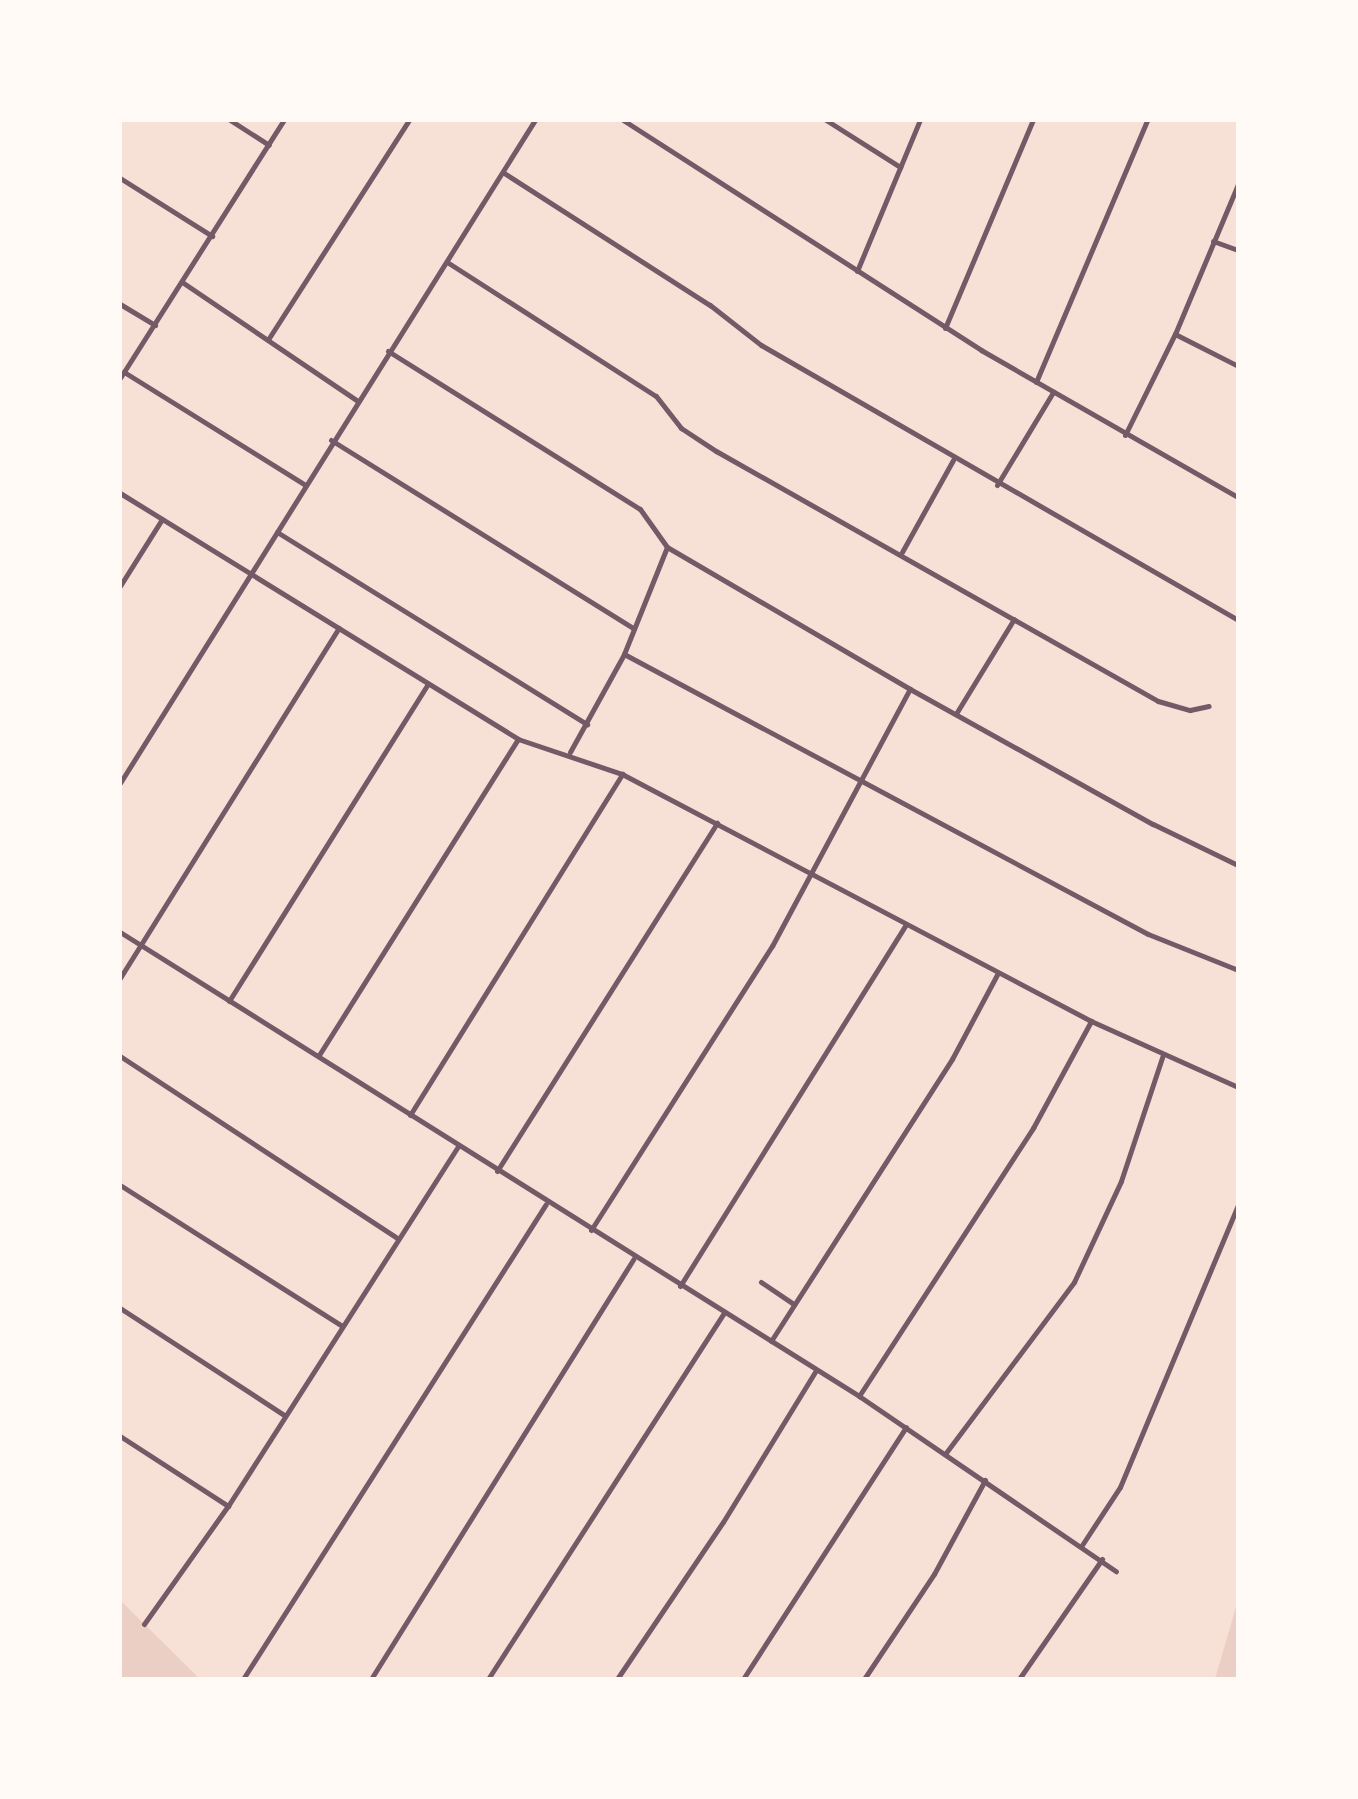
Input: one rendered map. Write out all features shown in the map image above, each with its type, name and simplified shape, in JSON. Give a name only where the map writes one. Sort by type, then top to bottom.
[{"type":"street","points":[[230,120],[269,145]]},
{"type":"street","points":[[284,120],[122,375],[304,484]]},
{"type":"street","points":[[269,338],[409,120]]},
{"type":"street","points":[[120,783],[251,575],[331,440],[535,120]]},
{"type":"street","points":[[623,120],[945,328],[1125,435],[1238,497]]},
{"type":"street","points":[[826,120],[900,167]]},
{"type":"street","points":[[857,271],[920,120]]},
{"type":"street","points":[[945,328],[1033,120]]},
{"type":"street","points":[[1036,382],[1147,120]]},
{"type":"street","points":[[504,173],[710,305],[761,345],[953,460],[1238,620]]},
{"type":"street","points":[[120,178],[212,236]]},
{"type":"street","points":[[1125,435],[1175,334],[1238,184]]},
{"type":"street","points":[[1213,241],[1238,250]]},
{"type":"street","points":[[447,262],[656,396],[695,439],[902,552],[1158,701],[1190,710],[1209,706]]},
{"type":"street","points":[[182,282],[358,401]]},
{"type":"street","points":[[120,304],[155,325]]},
{"type":"street","points":[[1175,334],[1238,366]]},
{"type":"street","points":[[388,351],[640,509],[667,547],[910,689],[957,712],[1153,824],[1238,865]]},
{"type":"street","points":[[997,485],[1053,392]]},
{"type":"street","points":[[331,440],[633,628]]},
{"type":"street","points":[[902,552],[953,460]]},
{"type":"street","points":[[120,493],[518,739],[570,752],[622,774],[717,823],[811,877],[1091,1021],[1238,1087]]},
{"type":"street","points":[[120,586],[162,519]]},
{"type":"street","points":[[277,532],[587,724]]},
{"type":"street","points":[[570,752],[624,654],[667,547]]},
{"type":"street","points":[[957,712],[1014,619]]},
{"type":"street","points":[[120,978],[339,628]]},
{"type":"street","points":[[624,654],[860,784],[1148,934],[1238,970]]},
{"type":"street","points":[[229,1001],[427,685]]},
{"type":"street","points":[[591,1230],[811,877],[910,689]]},
{"type":"street","points":[[319,1055],[518,739]]},
{"type":"street","points":[[410,1115],[622,774]]},
{"type":"street","points":[[497,1171],[610,1000],[717,823]]},
{"type":"street","points":[[680,1286],[905,926]]},
{"type":"street","points":[[120,932],[319,1055],[633,1259],[859,1396],[1116,1571]]},
{"type":"street","points":[[771,1341],[952,1059],[998,973]]},
{"type":"street","points":[[859,1396],[1033,1128],[1091,1021]]},
{"type":"street","points":[[945,1454],[1074,1282],[1121,1181],[1163,1055]]},
{"type":"street","points":[[120,1056],[396,1237]]},
{"type":"street","points":[[144,1624],[228,1506],[396,1237],[458,1146]]},
{"type":"street","points":[[120,1185],[341,1325]]},
{"type":"street","points":[[243,1679],[546,1204]]},
{"type":"street","points":[[1082,1545],[1120,1487],[1238,1205]]},
{"type":"street","points":[[371,1679],[633,1259]]},
{"type":"street","points":[[761,1282],[794,1304]]},
{"type":"street","points":[[120,1308],[284,1415]]},
{"type":"street","points":[[488,1679],[723,1314]]},
{"type":"street","points":[[617,1679],[723,1522],[816,1370]]},
{"type":"street","points":[[743,1679],[906,1427]]},
{"type":"street","points":[[120,1436],[228,1506]]},
{"type":"street","points":[[864,1679],[934,1574],[985,1480]]},
{"type":"street","points":[[1019,1679],[1102,1559]]},
{"type":"shaded area","points":[[120,1600],[200,1679],[120,1679]]},
{"type":"shaded area","points":[[1238,1600],[1238,1679],[1215,1679]]}]
